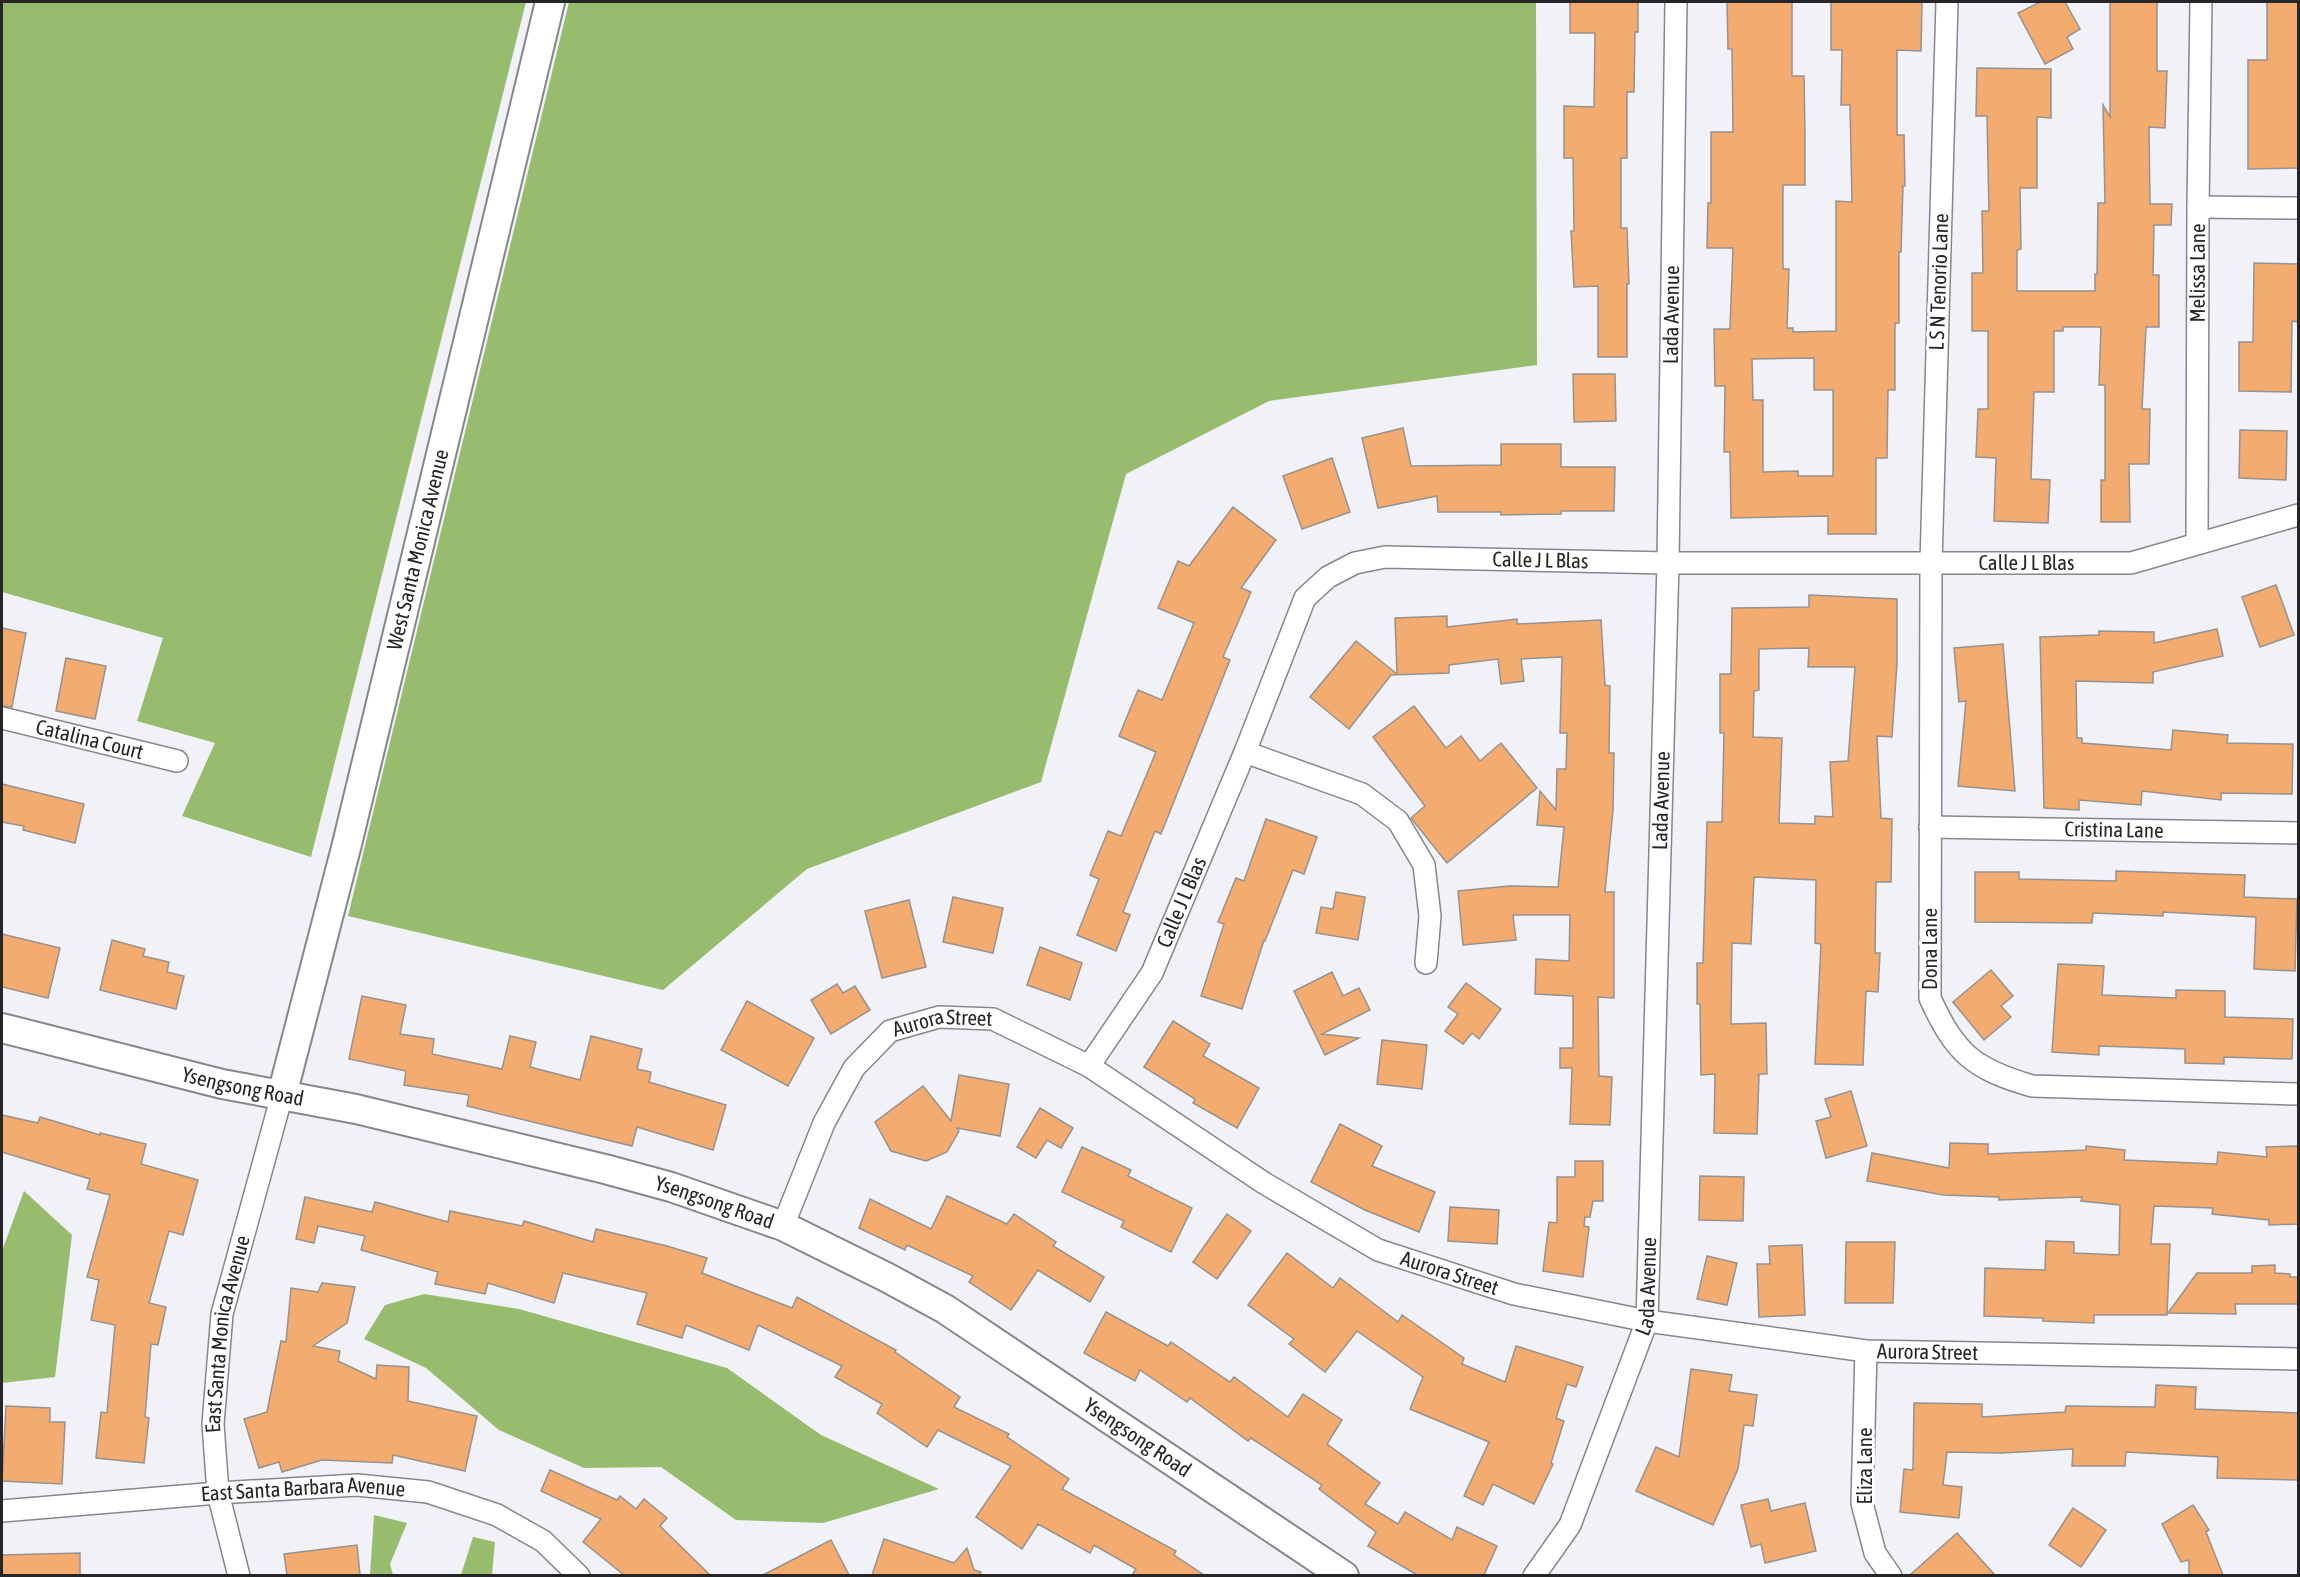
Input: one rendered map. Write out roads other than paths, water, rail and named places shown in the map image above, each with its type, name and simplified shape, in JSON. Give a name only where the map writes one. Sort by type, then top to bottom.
[{"type":"main road","name":"West Santa Monica Avenue","points":[[282,1095],[353,821],[550,2]]},
{"type":"main road","name":"Ysengsong Road","points":[[2,1028],[222,1083],[356,1109],[605,1169],[671,1187],[783,1226],[886,1277],[945,1310],[1344,1575]]},
{"type":"street","name":"Lada Avenue","points":[[1534,1575],[1570,1525],[1647,1321],[1668,563],[1676,2]]},
{"type":"street","name":"L S N Tenorio Lane","points":[[1931,563],[1947,2]]},
{"type":"street","name":"Melissa Lane","points":[[2197,543],[2198,207],[2202,2]]},
{"type":"street","points":[[2198,207],[2298,208]]},
{"type":"street","name":"Calle J L Blas","points":[[1089,1066],[1152,973],[1245,752],[1305,598],[1328,577],[1355,563],[1385,557],[1668,563],[2131,563],[2298,514]]},
{"type":"street","name":"Dona Lane","points":[[1931,563],[1930,998],[1944,1030],[1968,1057],[1998,1076],[2032,1086],[2298,1094]]},
{"type":"street","name":"Catalina Court","points":[[2,718],[177,761]]},
{"type":"street","points":[[1245,752],[1362,794],[1398,821],[1424,865],[1430,916],[1426,963]]},
{"type":"street","name":"Cristina Lane","points":[[1930,827],[2298,833]]},
{"type":"street","name":"Aurora Street","points":[[783,1226],[824,1123],[854,1068],[890,1031],[939,1017],[993,1019],[1089,1066],[1264,1183],[1377,1250],[1514,1294],[1647,1321],[1866,1351],[2298,1359]]},
{"type":"street","name":"East Santa Monica Avenue","points":[[239,1575],[218,1493],[213,1424],[222,1314],[282,1095]]},
{"type":"street","name":"Eliza Lane","points":[[1866,1351],[1862,1503],[1875,1553],[1891,1575]]},
{"type":"street","name":"East Santa Barbara Avenue","points":[[2,1511],[218,1493],[357,1485],[428,1492],[497,1515],[543,1541],[579,1575]]}]
